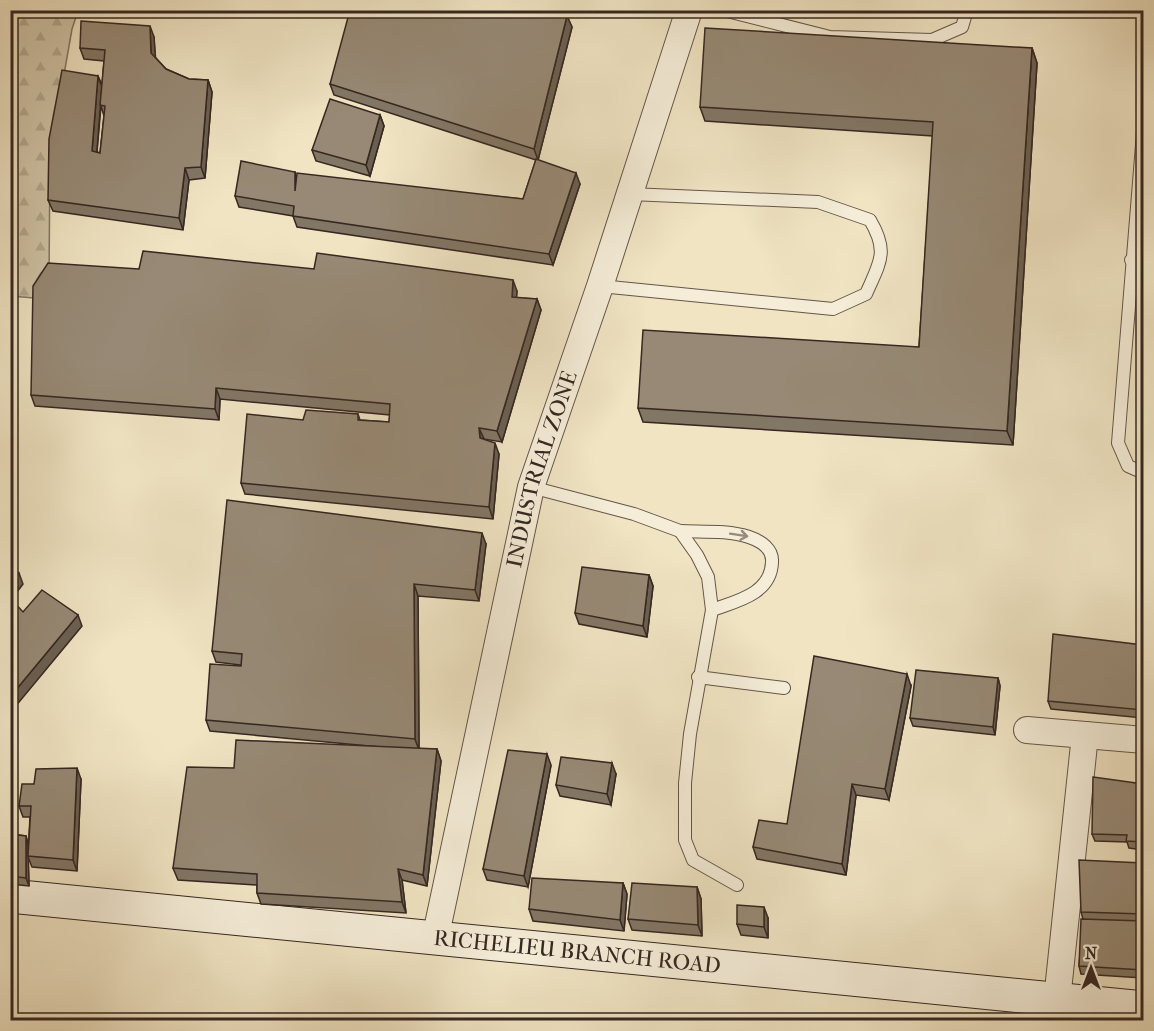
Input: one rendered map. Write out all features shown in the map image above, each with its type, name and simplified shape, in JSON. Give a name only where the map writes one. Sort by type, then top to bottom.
[{"type":"main road","name":"RICHELIEU BRANCH ROAD","points":[[10,896],[1057,1000],[1105,1013],[1143,1008]]},
{"type":"street","name":"INDUSTRIAL ZONE","points":[[435,939],[531,487],[600,286],[689,10]]},
{"type":"street","points":[[1027,730],[1143,740]]},
{"type":"street","points":[[1057,1000],[1085,735]]},
{"type":"lane","points":[[723,10],[830,36],[932,40],[962,27],[967,10]]},
{"type":"lane","points":[[1143,120],[1137,261],[1118,443],[1128,466],[1143,473]]},
{"type":"lane","points":[[600,286],[833,309],[867,294],[880,261],[881,239],[870,220],[818,202],[630,194]]},
{"type":"lane","points":[[531,487],[634,514],[680,531],[749,537],[764,544],[773,557],[772,574],[764,585],[748,597],[712,610]]},
{"type":"lane","points":[[680,531],[708,577],[712,610],[698,677],[685,783],[685,840],[693,860],[738,885]]},
{"type":"lane","points":[[698,677],[784,688]]},
{"type":"green space","points":[[10,11],[78,11],[72,29],[50,154],[49,279],[34,298],[11,296]]},
{"type":"building","points":[[350,10],[550,10],[567,16],[534,149],[330,84]]},
{"type":"building","points":[[81,21],[150,26],[151,53],[166,69],[189,79],[208,80],[201,167],[185,168],[179,218],[48,200],[49,139],[62,70],[98,76],[92,151],[100,153],[105,106],[100,105],[105,50],[80,48]]},
{"type":"building","points":[[705,28],[1032,48],[1007,431],[638,408],[643,330],[919,347],[933,122],[700,107]]},
{"type":"building","points":[[330,99],[380,115],[366,165],[312,150]]},
{"type":"building","points":[[536,159],[576,173],[549,254],[293,216],[294,206],[235,196],[241,161],[295,172],[295,191],[297,173],[523,199]]},
{"type":"building","points":[[143,251],[314,269],[317,253],[513,280],[512,297],[537,299],[497,431],[479,428],[480,438],[495,443],[489,507],[241,483],[247,414],[303,420],[306,410],[358,414],[358,420],[389,422],[390,404],[216,388],[215,409],[31,395],[33,286],[48,263],[139,269]]},
{"type":"building","points":[[227,500],[482,533],[475,590],[414,584],[415,739],[206,720],[210,664],[241,666],[242,654],[212,651]]},
{"type":"building","points":[[10,566],[19,573],[10,584]]},
{"type":"building","points":[[582,567],[649,575],[643,626],[575,613]]},
{"type":"building","points":[[42,590],[78,615],[10,697],[10,598],[23,612]]},
{"type":"building","points":[[1053,634],[1143,645],[1143,710],[1048,701]]},
{"type":"building","points":[[814,656],[907,674],[885,789],[852,784],[842,864],[753,847],[759,820],[787,824]]},
{"type":"building","points":[[916,670],[998,678],[993,727],[910,718]]},
{"type":"building","points":[[236,740],[437,749],[423,875],[398,869],[402,902],[257,893],[257,874],[173,868],[187,767],[234,768]]},
{"type":"building","points":[[508,750],[547,754],[524,876],[483,869]]},
{"type":"building","points":[[561,757],[612,763],[607,794],[556,785]]},
{"type":"building","points":[[77,768],[73,860],[28,856],[31,806],[19,806],[22,784],[34,784],[36,769]]},
{"type":"building","points":[[1093,777],[1143,784],[1143,842],[1126,841],[1127,835],[1092,834]]},
{"type":"building","points":[[10,834],[26,836],[26,878],[10,876]]},
{"type":"building","points":[[1079,860],[1143,863],[1143,914],[1081,912]]},
{"type":"building","points":[[532,878],[623,883],[620,920],[529,909]]},
{"type":"building","points":[[632,883],[697,887],[698,925],[628,919]]},
{"type":"building","points":[[737,905],[764,907],[764,927],[737,924]]},
{"type":"building","points":[[1081,919],[1143,921],[1143,970],[1079,966]]}]
